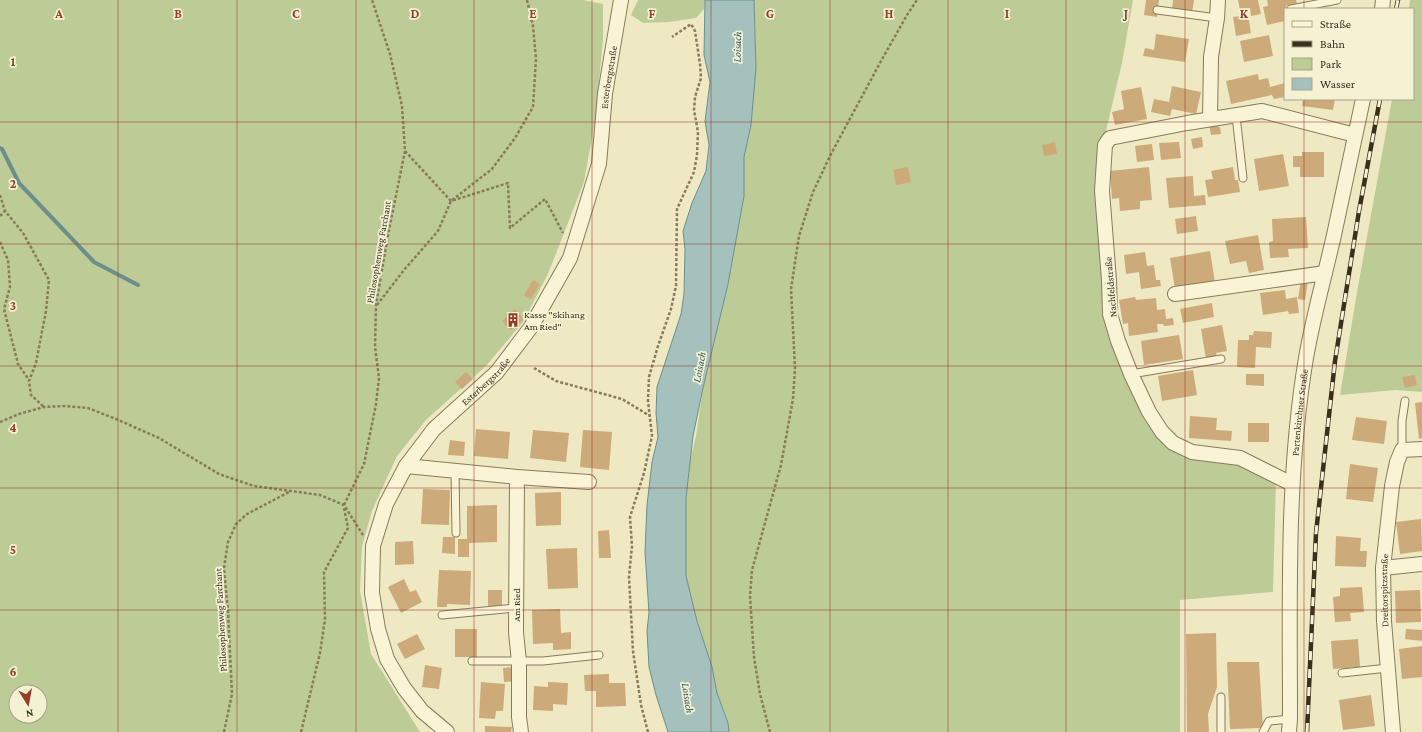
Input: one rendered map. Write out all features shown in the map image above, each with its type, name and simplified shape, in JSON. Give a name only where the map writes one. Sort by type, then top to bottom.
[{"type":"street","name":"Esterbergstraße","points":[[447,732],[422,711],[404,688],[387,658],[378,629],[372,593],[373,546],[386,504],[406,466],[434,429],[496,372],[531,327],[570,258],[599,164],[605,94],[622,0]]},
{"type":"street","points":[[1210,119],[1211,57],[1217,18],[1218,0]]},
{"type":"street","name":"Partenkirchner Straße","points":[[1289,726],[1292,484],[1299,409],[1306,357],[1342,200],[1363,100]]},
{"type":"street","name":"Nachfeldstraße","points":[[1292,484],[1240,458],[1192,452],[1173,443],[1162,432],[1149,412],[1131,374],[1118,341],[1110,314],[1109,280],[1102,191],[1106,145],[1110,138],[1210,119],[1262,111],[1355,135]]},
{"type":"street","points":[[1175,294],[1325,273]]},
{"type":"street","points":[[1402,450],[1422,449]]},
{"type":"street","name":"Dreitorspitzstraße","points":[[1393,732],[1384,622],[1383,568],[1392,486],[1397,462],[1402,450]]},
{"type":"street","points":[[406,466],[517,477],[589,482]]},
{"type":"street","name":"Am Ried","points":[[517,477],[516,632],[519,662],[519,717],[521,732]]},
{"type":"street","points":[[1383,568],[1422,564]]},
{"type":"lane","points":[[1296,8],[1337,0]]},
{"type":"lane","points":[[1157,10],[1217,18]]},
{"type":"lane","points":[[1236,116],[1243,178]]},
{"type":"lane","points":[[1131,374],[1221,359]]},
{"type":"lane","points":[[1402,450],[1402,421],[1405,401]]},
{"type":"lane","points":[[455,471],[456,533]]},
{"type":"lane","points":[[442,615],[516,608]]},
{"type":"lane","points":[[472,661],[543,661],[599,654]]},
{"type":"lane","points":[[1342,673],[1388,668]]},
{"type":"lane","points":[[1221,697],[1221,732]]},
{"type":"lane","points":[[1263,732],[1269,721],[1289,726]]},
{"type":"path","name":"Philosophenweg Farchant","points":[[344,505],[364,464],[376,404],[379,378],[375,347],[376,305],[405,151],[402,106],[390,54],[372,0]]},
{"type":"path","points":[[376,305],[438,231],[450,201],[492,169],[515,138],[533,107],[536,59],[533,26],[527,0]]},
{"type":"path","points":[[770,732],[760,694],[754,657],[750,596],[752,570],[781,465],[793,399],[795,368],[791,289],[799,236],[813,192],[831,154],[881,61],[917,0]]},
{"type":"path","points":[[648,732],[633,652],[630,577],[632,546],[630,517],[644,473],[652,436],[648,401],[649,377],[671,310],[676,286],[677,209],[694,172],[697,155],[698,132],[694,110],[695,97],[701,78],[695,31],[691,24],[672,37]]},
{"type":"path","points":[[405,151],[450,201]]},
{"type":"path","points":[[450,201],[508,183],[510,228],[545,199],[567,240],[577,236]]},
{"type":"path","points":[[0,195],[5,211],[23,233],[49,280],[46,311],[36,363],[29,381]]},
{"type":"path","points":[[0,216],[5,211]]},
{"type":"path","points":[[0,242],[8,260],[10,287],[4,309],[18,364],[29,381],[31,395],[44,407]]},
{"type":"path","points":[[534,368],[556,381],[622,400],[650,416]]},
{"type":"path","points":[[0,422],[19,414],[44,407],[65,406],[88,408],[116,418],[159,438],[219,474],[254,486],[320,495],[344,505],[363,536],[373,546]]},
{"type":"path","name":"Philosophenweg Farchant","points":[[224,732],[232,694],[228,611],[224,568],[228,542],[236,524],[246,514],[291,490]]},
{"type":"path","points":[[301,732],[320,653],[325,620],[324,572],[348,528],[344,505]]},
{"type":"green space","points":[[0,0],[583,0],[603,4],[603,39],[596,115],[584,182],[548,274],[523,322],[486,366],[426,420],[397,456],[372,511],[362,546],[360,591],[371,654],[420,732],[0,732]]},
{"type":"green space","points":[[638,0],[705,0],[704,9],[696,18],[669,22],[643,23],[631,15]]},
{"type":"green space","points":[[754,0],[1133,0],[1122,63],[1105,135],[1106,315],[1169,444],[1235,461],[1276,481],[1273,592],[1180,600],[1180,732],[729,732],[728,723],[717,693],[712,667],[697,621],[686,576],[686,498],[690,461],[696,436],[703,388],[728,284],[744,196],[744,157],[751,125],[756,68]]},
{"type":"green space","points":[[1410,0],[1422,0],[1422,392],[1395,390],[1340,395],[1392,100],[1414,100],[1414,8],[1409,8]]},
{"type":"water","name":"Loisach","points":[[705,0],[754,0],[756,68],[751,125],[744,157],[744,196],[728,284],[693,436],[686,498],[686,576],[697,621],[712,667],[717,693],[728,723],[729,732],[668,732],[649,667],[647,631],[649,613],[645,552],[647,505],[652,462],[658,437],[656,413],[657,387],[681,314],[684,294],[685,249],[683,231],[692,203],[706,171],[709,145],[705,121],[710,82],[704,55]]},
{"type":"building","points":[[1146,0],[1159,0],[1157,17],[1144,15]]},
{"type":"building","points":[[1173,0],[1194,0],[1192,13],[1172,10]]},
{"type":"building","points":[[1238,0],[1258,0],[1261,14],[1251,16],[1250,8],[1240,10]]},
{"type":"building","points":[[1267,0],[1296,0],[1297,3],[1284,8],[1284,21],[1267,25],[1263,7],[1268,6]]},
{"type":"building","points":[[1248,15],[1251,33],[1236,36],[1233,17]]},
{"type":"building","points":[[1156,34],[1189,39],[1185,62],[1143,56],[1145,48],[1154,50]]},
{"type":"building","points":[[1269,35],[1273,56],[1244,62],[1240,41]]},
{"type":"building","points":[[1258,74],[1259,80],[1268,78],[1270,87],[1284,83],[1284,97],[1274,99],[1272,95],[1231,104],[1226,81]]},
{"type":"building","points":[[1172,86],[1201,92],[1196,114],[1172,109],[1170,116],[1151,112],[1154,99],[1169,102]]},
{"type":"building","points":[[1141,87],[1147,119],[1115,125],[1112,112],[1124,109],[1121,91]]},
{"type":"building","points":[[1303,100],[1335,100],[1333,110],[1302,106]]},
{"type":"building","points":[[1217,123],[1218,127],[1220,127],[1221,134],[1211,135],[1209,125]]},
{"type":"building","points":[[1202,137],[1203,147],[1193,149],[1191,139]]},
{"type":"building","points":[[1055,142],[1057,154],[1044,156],[1042,145]]},
{"type":"building","points":[[1179,142],[1181,158],[1161,160],[1159,143]]},
{"type":"building","points":[[1152,144],[1154,160],[1137,162],[1135,146]]},
{"type":"building","points":[[1302,152],[1324,152],[1324,177],[1300,177],[1300,167],[1293,167],[1293,156],[1302,156]]},
{"type":"building","points":[[1283,154],[1289,186],[1259,191],[1254,159]]},
{"type":"building","points":[[908,167],[911,182],[896,185],[893,170]]},
{"type":"building","points":[[1149,167],[1152,200],[1140,201],[1140,209],[1120,211],[1119,198],[1112,199],[1110,171]]},
{"type":"building","points":[[1233,167],[1235,180],[1238,180],[1240,192],[1208,197],[1205,180],[1213,179],[1211,171]]},
{"type":"building","points":[[1193,176],[1194,196],[1205,195],[1206,205],[1169,208],[1166,178]]},
{"type":"building","points":[[1196,216],[1198,231],[1177,234],[1175,219]]},
{"type":"building","points":[[1306,217],[1308,248],[1288,249],[1289,257],[1270,258],[1269,242],[1273,241],[1272,219]]},
{"type":"building","points":[[1258,235],[1264,270],[1249,273],[1246,261],[1230,264],[1225,241]]},
{"type":"building","points":[[1210,251],[1215,282],[1175,289],[1170,258]]},
{"type":"building","points":[[1145,252],[1147,266],[1154,265],[1156,280],[1160,280],[1161,286],[1141,289],[1139,272],[1126,274],[1124,255]]},
{"type":"building","points":[[533,280],[540,284],[531,299],[524,295]]},
{"type":"building","points":[[1301,280],[1308,280],[1305,300],[1298,299]]},
{"type":"building","points":[[1285,290],[1286,299],[1297,297],[1299,313],[1289,314],[1288,311],[1263,315],[1260,293]]},
{"type":"building","points":[[1135,297],[1136,300],[1156,298],[1157,310],[1165,309],[1166,319],[1173,318],[1174,325],[1164,326],[1163,324],[1157,324],[1158,332],[1129,336],[1128,323],[1123,324],[1119,300]]},
{"type":"building","points":[[1212,303],[1214,317],[1183,323],[1180,309]]},
{"type":"building","name":"Kasse \"Skihang Am Ried\"","points":[[515,309],[524,319],[511,330],[502,321]]},
{"type":"building","points":[[1222,325],[1227,351],[1216,353],[1217,357],[1206,359],[1201,329]]},
{"type":"building","points":[[1254,331],[1272,332],[1271,348],[1256,347],[1255,368],[1237,367],[1238,340],[1249,340],[1249,335],[1253,335]]},
{"type":"building","points":[[1179,335],[1183,359],[1144,365],[1141,341]]},
{"type":"building","points":[[1193,370],[1197,395],[1162,401],[1158,376]]},
{"type":"building","points":[[466,372],[473,379],[462,389],[455,382]]},
{"type":"building","points":[[1246,374],[1264,374],[1264,386],[1246,385]]},
{"type":"building","points":[[1415,375],[1417,385],[1405,388],[1402,377]]},
{"type":"building","points":[[1422,402],[1422,438],[1419,439],[1415,403]]},
{"type":"building","points":[[1190,416],[1217,418],[1216,430],[1232,431],[1231,441],[1189,438]]},
{"type":"building","points":[[1356,417],[1387,421],[1384,444],[1352,440]]},
{"type":"building","points":[[1248,423],[1269,423],[1269,442],[1248,442]]},
{"type":"building","points":[[476,429],[510,432],[508,459],[474,456]]},
{"type":"building","points":[[533,430],[569,433],[566,462],[530,458]]},
{"type":"building","points":[[583,430],[612,432],[609,470],[580,467]]},
{"type":"building","points":[[450,440],[465,442],[464,456],[448,455]]},
{"type":"building","points":[[1350,464],[1378,468],[1373,502],[1346,499]]},
{"type":"building","points":[[423,489],[450,490],[449,525],[421,524]]},
{"type":"building","points":[[561,492],[561,525],[536,526],[535,493]]},
{"type":"building","points":[[497,505],[497,542],[469,543],[469,557],[458,557],[458,539],[467,539],[467,506]]},
{"type":"building","points":[[1421,519],[1422,551],[1400,554],[1396,522]]},
{"type":"building","points":[[609,530],[611,558],[599,558],[598,531]]},
{"type":"building","points":[[1336,536],[1361,538],[1360,551],[1367,551],[1366,567],[1335,566]]},
{"type":"building","points":[[443,537],[455,537],[455,554],[442,553]]},
{"type":"building","points":[[413,541],[414,564],[395,565],[395,542]]},
{"type":"building","points":[[577,548],[578,588],[548,589],[546,549]]},
{"type":"building","points":[[439,570],[471,571],[470,605],[447,604],[447,607],[437,607]]},
{"type":"building","points":[[404,579],[410,592],[416,590],[422,602],[401,613],[388,587]]},
{"type":"building","points":[[1362,587],[1364,612],[1350,613],[1351,621],[1335,622],[1333,597],[1340,596],[1340,588]]},
{"type":"building","points":[[488,590],[502,590],[502,606],[488,606]]},
{"type":"building","points":[[1420,590],[1421,622],[1396,623],[1395,591]]},
{"type":"building","points":[[560,609],[561,633],[571,632],[571,649],[553,650],[553,643],[533,644],[532,610]]},
{"type":"building","points":[[455,629],[477,629],[477,657],[455,657]]},
{"type":"building","points":[[1406,629],[1422,630],[1422,641],[1405,639]]},
{"type":"building","points":[[1216,633],[1217,687],[1208,714],[1209,732],[1187,732],[1186,634]]},
{"type":"building","points":[[417,634],[425,649],[405,659],[397,644]]},
{"type":"building","points":[[1358,639],[1360,667],[1333,669],[1331,641]]},
{"type":"building","points":[[1422,646],[1422,677],[1402,679],[1399,649]]},
{"type":"building","points":[[1227,662],[1259,662],[1263,728],[1230,729]]},
{"type":"building","points":[[425,665],[442,668],[439,689],[422,687]]},
{"type":"building","points":[[514,667],[515,681],[504,682],[503,668]]},
{"type":"building","points":[[609,674],[609,683],[625,683],[626,706],[596,707],[596,691],[585,691],[584,675]]},
{"type":"building","points":[[481,682],[505,684],[503,711],[496,711],[495,719],[479,718]]},
{"type":"building","points":[[548,682],[568,683],[567,705],[553,704],[553,711],[533,710],[534,686],[548,687]]},
{"type":"building","points":[[1371,695],[1375,726],[1343,730],[1339,700]]},
{"type":"building","points":[[485,726],[512,727],[511,732],[485,732]]},
{"type":"waterway","points":[[0,148],[2,149],[19,183],[94,262],[138,285]]},
{"type":"railway","points":[[1396,8],[1398,0]]},
{"type":"railway","points":[[1307,732],[1316,533],[1335,361],[1359,211],[1380,100]]},
{"type":"place","name":"Kasse \"Skihang Am Ried\"","points":[[513,320]]}]
